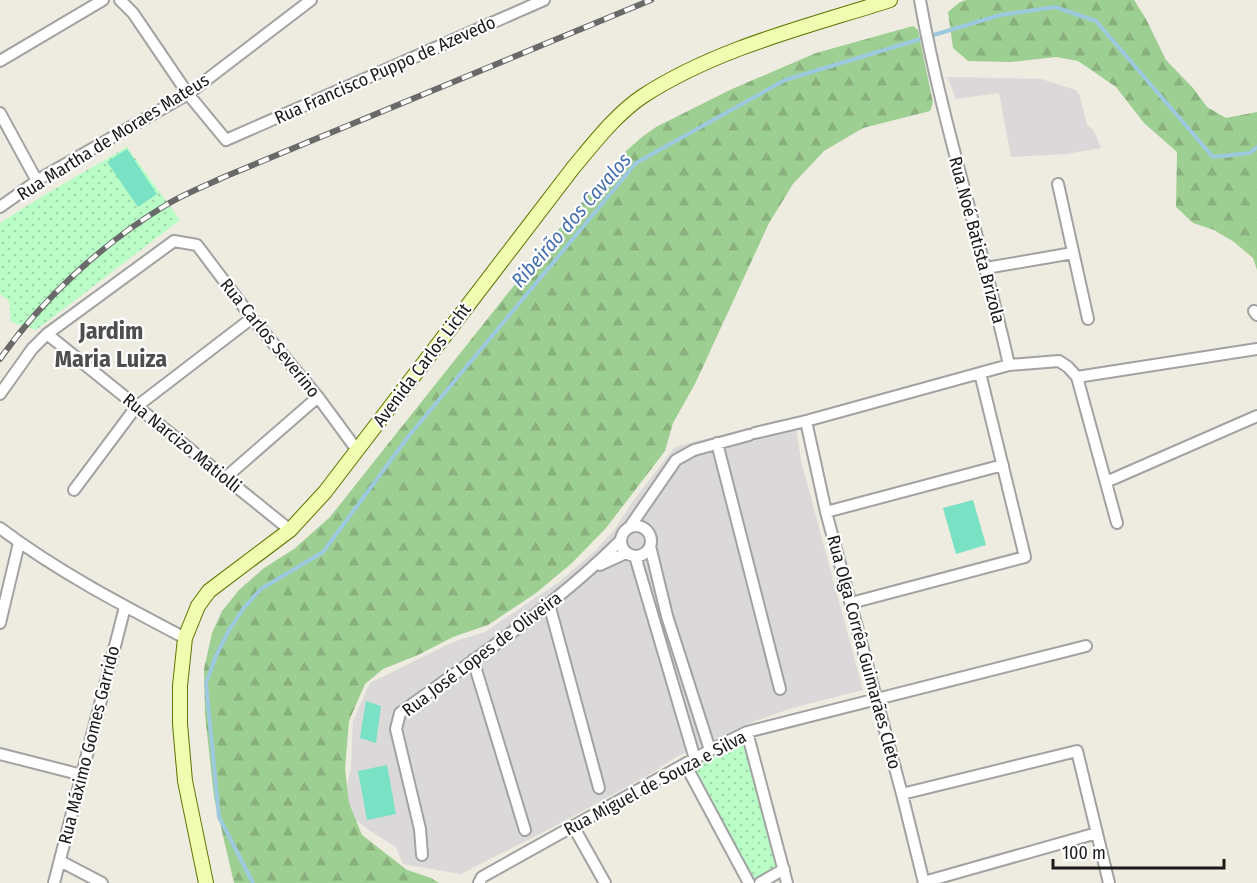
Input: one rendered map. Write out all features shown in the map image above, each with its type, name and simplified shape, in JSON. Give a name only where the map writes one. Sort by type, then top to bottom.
[{"type":"main road","name":"Avenida Carlos Licht","points":[[206,883],[185,781],[180,724],[180,686],[185,638],[198,606],[209,591],[290,530],[325,492],[573,168],[605,130],[642,97],[726,53],[890,0]]},
{"type":"street","points":[[0,61],[102,0]]},
{"type":"street","points":[[120,0],[133,13],[188,94]]},
{"type":"street","name":"Rua Martha de Moraes Mateus","points":[[0,207],[38,181],[188,94],[311,0]]},
{"type":"street","name":"Rua Francisco Puppo de Azevedo","points":[[188,94],[226,140],[531,3],[544,0]]},
{"type":"street","name":"Rua Noé Batista Brizola","points":[[920,0],[937,86],[986,268],[1009,366]]},
{"type":"street","points":[[0,113],[38,181]]},
{"type":"street","points":[[1058,184],[1088,319]]},
{"type":"street","name":"Rua Carlos Severino","points":[[47,334],[174,241],[197,245],[252,318],[318,397],[357,450]]},
{"type":"street","points":[[986,268],[1073,253]]},
{"type":"street","points":[[74,490],[136,407],[252,318]]},
{"type":"street","points":[[0,394],[32,349],[47,334]]},
{"type":"street","name":"Rua Narcizo Matiolli","points":[[47,334],[290,530]]},
{"type":"street","points":[[1077,377],[1257,349]]},
{"type":"street","points":[[749,883],[690,762],[631,555],[623,549],[621,540],[676,460],[694,450],[717,443],[980,373],[1009,366],[1059,361],[1077,377],[1117,523]]},
{"type":"street","points":[[851,603],[1025,557],[980,373]]},
{"type":"street","points":[[225,478],[318,397]]},
{"type":"street","points":[[1106,482],[1257,416]]},
{"type":"street","name":"Rua Olga Corrêa Guimarães Cleto","points":[[806,421],[826,512],[924,882]]},
{"type":"street","points":[[717,443],[780,689]]},
{"type":"street","points":[[826,512],[1003,465]]},
{"type":"street","points":[[643,529],[651,499]]},
{"type":"street","points":[[629,528],[639,527],[649,536],[668,616],[710,750]]},
{"type":"street","points":[[0,528],[19,543],[125,607],[185,638]]},
{"type":"street","name":"Rua José Lopes de Oliveira","points":[[422,855],[420,829],[396,729],[400,713],[549,604],[592,570],[621,540]]},
{"type":"street","points":[[0,623],[19,543]]},
{"type":"street","points":[[631,555],[644,553],[650,546]]},
{"type":"street","name":"Rua José Lopes de Oliveira","points":[[592,570],[631,555]]},
{"type":"street","points":[[549,604],[600,788]]},
{"type":"street","name":"Rua Máximo Gomes Garrido","points":[[54,883],[125,607]]},
{"type":"street","name":"Rua Miguel de Souza e Silva","points":[[479,883],[482,877],[710,750],[747,732],[1086,646]]},
{"type":"street","points":[[473,660],[525,830]]},
{"type":"street","points":[[747,732],[787,883]]},
{"type":"street","points":[[902,794],[1077,751],[1109,883]]},
{"type":"street","points":[[0,754],[82,775]]},
{"type":"street","points":[[573,826],[605,883]]},
{"type":"street","points":[[924,882],[1097,833]]},
{"type":"street","points":[[60,861],[102,883]]},
{"type":"street","points":[[760,883],[784,869]]},
{"type":"shaded area","points":[[947,77],[1041,79],[1076,90],[1080,96],[1087,125],[1094,131],[1101,148],[1066,154],[1011,157],[999,93],[956,99]]},
{"type":"shaded area","points":[[795,419],[801,461],[863,690],[792,708],[747,724],[676,757],[650,774],[557,825],[461,874],[403,864],[396,847],[342,810],[351,768],[353,721],[370,683],[453,642],[485,632],[559,582],[596,550],[615,529],[633,501],[675,447],[778,420]]},
{"type":"green space","points":[[966,0],[1134,0],[1166,60],[1193,88],[1207,107],[1226,118],[1257,112],[1257,270],[1253,258],[1234,242],[1214,230],[1193,223],[1176,207],[1177,152],[1144,123],[1116,87],[1078,61],[1056,57],[1011,62],[968,61],[953,48],[948,12]]},
{"type":"green space","points":[[913,26],[918,30],[933,103],[930,111],[863,128],[824,151],[793,184],[769,223],[695,384],[673,423],[665,451],[606,528],[572,563],[536,593],[488,625],[453,637],[418,655],[383,669],[365,684],[349,721],[345,769],[349,803],[362,835],[407,870],[439,883],[234,883],[214,797],[205,715],[204,669],[212,633],[222,611],[239,590],[264,568],[294,549],[330,517],[554,235],[625,152],[642,137],[656,127],[732,89],[816,53]]},
{"type":"green space","points":[[127,147],[180,220],[36,330],[11,322],[9,301],[0,294],[0,223]]},
{"type":"green space","points":[[127,149],[157,194],[138,207],[107,162]]},
{"type":"green space","points":[[973,500],[986,545],[956,554],[943,508]]},
{"type":"green space","points":[[366,701],[381,706],[376,743],[360,738]]},
{"type":"green space","points":[[747,732],[784,869],[760,883],[749,883],[685,764]]},
{"type":"green space","points":[[387,765],[396,814],[367,820],[358,771]]},
{"type":"waterway","name":"Ribeirão dos Cavalos","points":[[253,883],[219,817],[206,683],[229,630],[243,609],[261,589],[323,552],[408,437],[636,163],[785,80],[1000,15],[1055,7],[1096,21],[1213,157],[1250,153],[1257,147]]},
{"type":"railway","points":[[0,359],[35,315],[75,274],[119,237],[173,201],[224,177],[651,0]]},
{"type":"district","name":"Jardim Maria Luiza","points":[[111,345]]}]
